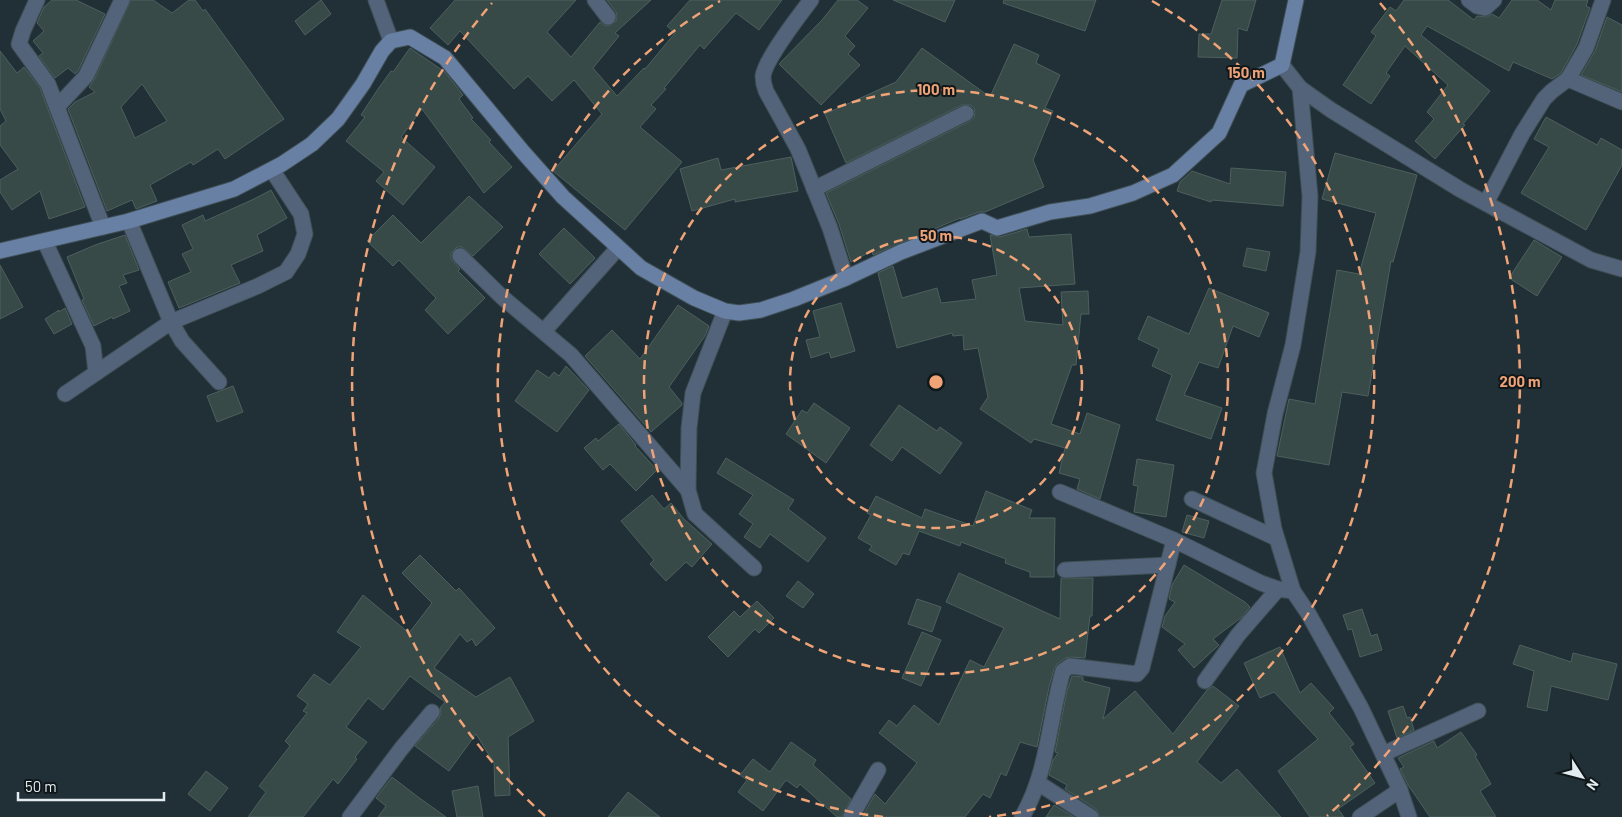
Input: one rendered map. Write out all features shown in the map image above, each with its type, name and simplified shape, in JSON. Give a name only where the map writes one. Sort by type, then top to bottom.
[{"type":"street","points":[[36,0],[19,44],[26,56],[41,73],[57,107],[103,227]]},
{"type":"street","points":[[57,107],[86,76],[122,0]]},
{"type":"street","points":[[376,0],[391,41]]},
{"type":"street","points":[[595,0],[608,17]]},
{"type":"street","points":[[811,0],[771,58],[763,77],[766,91],[794,141],[814,189],[830,228],[846,278]]},
{"type":"street","points":[[1282,66],[1296,0]]},
{"type":"street","points":[[1469,0],[1477,6],[1486,8],[1494,0]]},
{"type":"street","points":[[1486,203],[1522,134],[1544,99],[1568,79],[1586,48],[1603,0]]},
{"type":"street","points":[[0,251],[129,221],[234,189],[272,170],[312,144],[338,119],[363,84],[382,51],[391,41],[410,36],[446,58],[523,152],[557,190],[641,268],[694,298],[725,312],[739,313],[761,310],[802,296],[901,252],[982,222],[996,228],[1050,212],[1090,206],[1133,193],[1173,175],[1219,133],[1241,85],[1282,66]]},
{"type":"street","points":[[1282,66],[1300,88],[1375,138],[1486,203],[1592,260],[1622,270]]},
{"type":"street","points":[[1568,79],[1622,102]]},
{"type":"street","points":[[1286,590],[1264,473],[1275,414],[1293,344],[1308,252],[1310,196],[1300,88]]},
{"type":"street","points":[[814,189],[966,113]]},
{"type":"street","points":[[65,394],[171,322],[258,286],[286,272],[298,254],[305,234],[301,214],[272,170]]},
{"type":"street","points":[[129,221],[171,322],[182,341],[220,382]]},
{"type":"street","points":[[45,242],[93,346],[96,373]]},
{"type":"street","points":[[544,331],[618,248]]},
{"type":"street","points":[[460,256],[502,296],[578,362],[688,490]]},
{"type":"street","points":[[725,312],[693,393],[689,428],[688,490],[695,514],[754,568]]},
{"type":"street","points":[[1060,492],[1174,540],[1261,583],[1286,590],[1308,613],[1361,708],[1400,790],[1410,817]]},
{"type":"street","points":[[1192,499],[1276,538]]},
{"type":"street","points":[[1022,817],[1038,782],[1063,671],[1070,666],[1137,674],[1145,661],[1174,540]]},
{"type":"street","points":[[1065,570],[1168,565]]},
{"type":"street","points":[[1205,682],[1238,635],[1286,590]]},
{"type":"street","points":[[1383,754],[1478,711]]},
{"type":"street","points":[[350,817],[432,712]]},
{"type":"street","points":[[851,817],[878,770]]},
{"type":"street","points":[[1038,782],[1091,817]]},
{"type":"street","points":[[1360,817],[1400,790]]},
{"type":"building","points":[[52,0],[76,0],[105,14],[78,71],[75,74],[68,68],[55,78],[39,56],[43,53],[33,41],[44,31],[37,23],[44,7]]},
{"type":"building","points":[[131,0],[153,0],[172,13],[189,0],[195,0],[203,11],[205,9],[284,119],[225,159],[218,149],[193,165],[191,162],[150,185],[157,201],[136,209],[132,200],[107,211],[68,109],[75,102],[95,92],[89,87]],"holes":[[[142,84],[167,121],[135,138],[121,107]]]},
{"type":"building","points":[[321,0],[331,14],[305,35],[295,21]]},
{"type":"building","points":[[455,0],[576,0],[547,32],[571,57],[600,22],[609,26],[616,21],[616,12],[607,0],[651,0],[615,33],[619,36],[593,68],[617,96],[645,69],[675,33],[667,26],[690,0],[782,0],[759,30],[736,13],[704,49],[700,45],[651,105],[656,109],[640,127],[682,162],[625,230],[553,171],[602,114],[574,80],[552,101],[528,76],[514,89],[460,31],[448,45],[430,28]]},
{"type":"building","points":[[838,0],[857,0],[868,8],[845,36],[855,46],[848,54],[860,65],[821,105],[779,64],[822,20]]},
{"type":"building","points":[[893,0],[955,0],[945,22]]},
{"type":"building","points":[[1004,0],[1096,0],[1085,31],[1003,3]]},
{"type":"building","points":[[1222,0],[1256,0],[1247,31],[1238,28],[1237,58],[1198,57],[1199,34],[1211,34]]},
{"type":"building","points":[[1404,0],[1448,0],[1474,20],[1477,16],[1487,17],[1492,14],[1499,18],[1512,0],[1537,0],[1551,10],[1555,0],[1588,0],[1586,6],[1590,8],[1577,44],[1561,73],[1552,79],[1513,62],[1509,71],[1427,26],[1421,35],[1490,91],[1463,124],[1465,125],[1435,159],[1415,141],[1434,119],[1427,112],[1448,85],[1405,46],[1386,73],[1390,76],[1371,104],[1343,85],[1376,36],[1371,32],[1390,7],[1396,11]]},
{"type":"building","points":[[1607,17],[1622,25],[1622,92],[1581,75],[1595,51]]},
{"type":"building","points":[[1014,44],[1039,55],[1036,63],[1060,75],[1045,108],[1053,111],[1033,160],[1044,187],[985,212],[960,218],[873,255],[872,251],[851,262],[839,224],[826,193],[970,121],[974,118],[975,113],[971,105],[962,105],[846,163],[825,114],[896,82],[922,48],[990,97]]},
{"type":"building","points":[[410,48],[445,72],[463,95],[459,99],[473,118],[471,119],[491,140],[489,142],[512,167],[484,193],[422,109],[401,137],[435,167],[403,205],[376,181],[384,172],[346,141],[365,117],[361,115],[378,89]]},
{"type":"building","points":[[0,51],[17,73],[24,67],[40,88],[85,207],[49,219],[40,191],[12,210],[0,192],[0,180],[18,169],[0,145],[0,126],[6,121],[0,109]]},
{"type":"building","points":[[1546,117],[1597,145],[1601,138],[1622,150],[1622,165],[1586,230],[1521,193],[1549,147],[1534,139]]},
{"type":"building","points":[[1335,153],[1417,175],[1393,262],[1391,261],[1368,396],[1342,392],[1329,465],[1277,456],[1289,399],[1315,404],[1337,270],[1359,274],[1376,213],[1322,199]]},
{"type":"building","points":[[791,157],[798,191],[735,202],[735,199],[692,211],[680,169],[718,158],[721,170]]},
{"type":"building","points":[[1231,168],[1286,172],[1283,206],[1212,200],[1211,202],[1177,191],[1180,182],[1192,171],[1230,184]]},
{"type":"building","points":[[271,190],[287,218],[257,235],[263,251],[231,265],[240,283],[179,308],[168,282],[191,272],[182,254],[193,249],[182,225],[203,215],[205,221]]},
{"type":"building","points":[[469,196],[503,227],[473,256],[462,247],[457,247],[451,253],[451,259],[460,269],[458,271],[485,298],[448,334],[425,310],[436,298],[399,260],[393,266],[367,241],[393,215],[421,243]]},
{"type":"building","points":[[564,228],[595,258],[570,284],[539,254]]},
{"type":"building","points":[[1027,229],[1029,237],[1071,234],[1075,284],[1019,288],[1025,321],[1063,325],[1061,292],[1088,291],[1089,314],[1081,314],[1076,365],[1072,365],[1051,424],[1080,434],[1087,413],[1120,425],[1100,499],[1077,489],[1080,479],[1059,473],[1065,448],[1034,439],[1031,443],[980,409],[988,397],[978,348],[964,350],[963,335],[953,336],[952,333],[897,348],[878,273],[893,266],[902,298],[937,288],[941,303],[976,299],[972,280],[997,275],[990,235],[1000,237]]},
{"type":"building","points":[[125,235],[139,270],[123,275],[127,283],[119,286],[130,311],[94,326],[82,300],[84,299],[67,257]]},
{"type":"building","points":[[1534,240],[1562,257],[1537,296],[1509,278]]},
{"type":"building","points":[[1247,248],[1270,252],[1266,271],[1243,266]]},
{"type":"building","points":[[0,265],[23,307],[0,319]]},
{"type":"building","points":[[1209,288],[1269,313],[1259,337],[1233,326],[1218,368],[1199,362],[1184,395],[1222,408],[1211,439],[1156,420],[1172,375],[1152,366],[1159,349],[1138,339],[1148,316],[1189,334]]},
{"type":"building","points":[[841,303],[855,351],[831,358],[829,352],[811,358],[806,340],[820,337],[813,311]]},
{"type":"building","points":[[678,305],[709,326],[705,336],[669,387],[682,405],[651,432],[585,356],[612,330],[640,359]]},
{"type":"building","points":[[65,308],[72,324],[54,334],[45,319]]},
{"type":"building","points":[[566,366],[589,390],[557,432],[515,401],[537,370],[549,378],[554,372],[559,376]]},
{"type":"building","points":[[233,386],[243,412],[217,422],[207,396]]},
{"type":"building","points":[[814,403],[850,428],[826,463],[786,434],[802,410],[807,413]]},
{"type":"building","points":[[899,405],[937,431],[940,427],[962,443],[940,474],[902,447],[892,461],[870,445]]},
{"type":"building","points":[[619,424],[635,446],[657,470],[636,491],[610,464],[603,470],[584,448],[596,438],[598,441]]},
{"type":"building","points":[[726,458],[794,500],[788,509],[826,538],[808,562],[770,534],[760,548],[744,537],[753,524],[739,514],[753,495],[717,473]]},
{"type":"building","points":[[1137,459],[1174,465],[1166,517],[1134,512],[1138,486],[1133,485]]},
{"type":"building","points":[[986,491],[1032,510],[1029,518],[1055,518],[1054,577],[1030,577],[1030,572],[1005,563],[1006,559],[961,542],[960,546],[919,531],[909,555],[903,553],[896,565],[869,550],[872,546],[858,538],[871,515],[867,513],[876,496],[922,518],[925,509],[973,526]]},
{"type":"building","points":[[652,495],[664,509],[671,503],[684,519],[712,544],[692,567],[686,562],[666,581],[650,564],[654,560],[621,521]]},
{"type":"building","points":[[1187,515],[1209,521],[1204,538],[1182,532]]},
{"type":"building","points":[[420,555],[456,591],[459,588],[495,628],[476,646],[472,639],[467,642],[460,634],[434,668],[476,697],[510,677],[534,721],[508,737],[510,795],[495,796],[494,763],[476,734],[449,771],[415,746],[439,718],[440,708],[445,702],[410,676],[383,710],[368,698],[346,727],[367,742],[338,784],[333,779],[303,817],[248,817],[266,792],[259,786],[290,746],[285,741],[307,713],[303,711],[308,704],[297,696],[314,674],[330,685],[361,647],[337,632],[363,595],[409,633],[432,603],[402,573]]},
{"type":"building","points":[[1184,565],[1245,602],[1250,607],[1242,617],[1213,639],[1219,645],[1194,668],[1178,650],[1185,644],[1162,627],[1165,616],[1175,602],[1169,599],[1172,585]]},
{"type":"building","points":[[959,573],[1060,619],[1061,578],[1093,578],[1092,616],[1090,616],[1085,658],[1065,658],[1057,664],[1049,687],[1037,747],[1020,742],[1006,776],[1001,773],[990,798],[983,794],[965,817],[862,817],[875,794],[885,804],[917,763],[879,733],[889,720],[897,726],[914,705],[939,725],[970,660],[984,667],[1004,628],[946,602]]},
{"type":"building","points":[[798,581],[814,594],[803,608],[786,596]]},
{"type":"building","points":[[917,599],[941,607],[932,632],[908,624]]},
{"type":"building","points":[[757,601],[774,618],[759,633],[755,629],[728,657],[708,637],[734,611],[740,617]]},
{"type":"building","points":[[1362,609],[1371,636],[1377,634],[1382,650],[1360,657],[1352,629],[1348,630],[1343,615]]},
{"type":"building","points":[[922,632],[941,640],[921,686],[902,678]]},
{"type":"building","points":[[1520,645],[1571,662],[1573,653],[1617,664],[1608,700],[1551,686],[1547,711],[1527,707],[1534,671],[1513,664]]},
{"type":"building","points":[[1280,647],[1300,693],[1311,683],[1334,708],[1329,713],[1354,744],[1350,747],[1375,783],[1338,809],[1344,817],[1310,817],[1278,771],[1318,739],[1274,692],[1260,698],[1244,663]]},
{"type":"building","points":[[1072,676],[1083,677],[1083,681],[1110,688],[1103,719],[1135,691],[1173,734],[1207,690],[1213,686],[1239,706],[1197,762],[1221,783],[1237,769],[1281,817],[1100,817],[1096,809],[1065,789],[1067,785],[1049,775],[1053,760],[1058,753],[1055,752],[1067,691]]},
{"type":"building","points":[[1403,706],[1407,718],[1410,717],[1414,730],[1397,738],[1388,711]]},
{"type":"building","points":[[1461,732],[1477,755],[1475,756],[1491,784],[1480,791],[1496,817],[1430,817],[1408,785],[1400,769],[1404,767],[1398,758],[1434,741],[1437,748]]},
{"type":"building","points":[[791,742],[816,760],[813,765],[851,799],[842,817],[837,817],[800,784],[797,788],[786,780],[763,811],[738,792],[747,780],[740,775],[753,759],[770,772]]},
{"type":"building","points":[[206,771],[228,788],[210,811],[188,794]]},
{"type":"building","points":[[392,777],[446,817],[378,817],[386,806],[376,798]]},
{"type":"building","points":[[478,786],[483,817],[457,817],[452,791]]},
{"type":"building","points":[[628,792],[660,817],[608,817]]},
{"type":"building","points":[[1054,805],[1074,817],[1046,817]]}]
